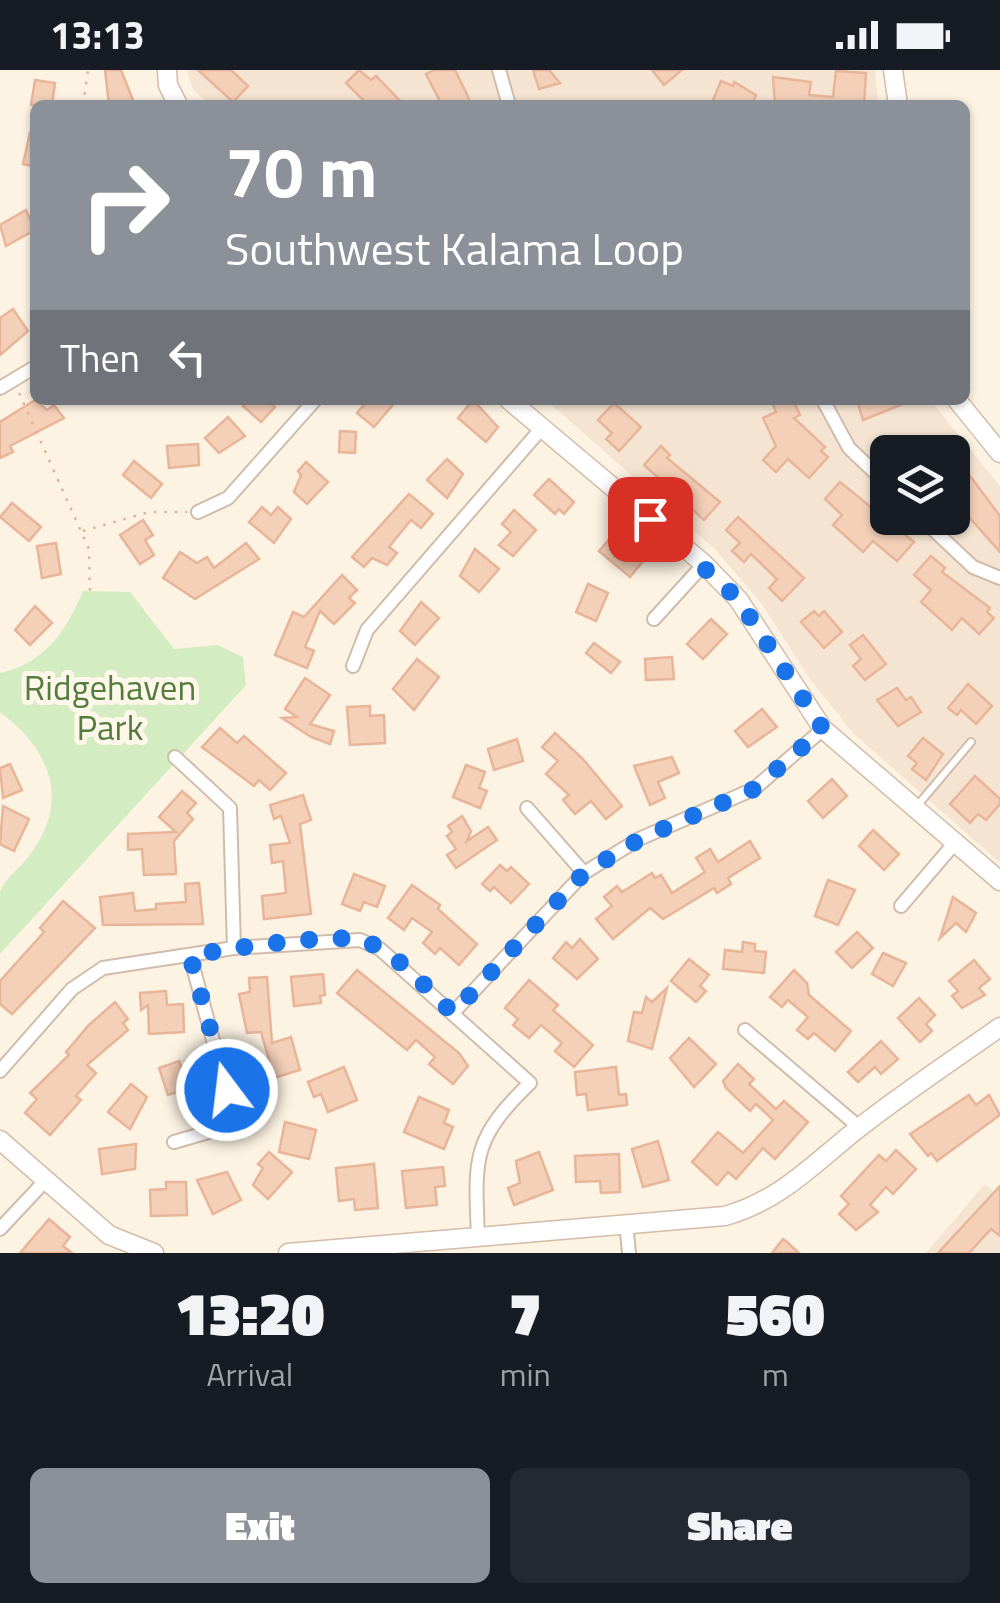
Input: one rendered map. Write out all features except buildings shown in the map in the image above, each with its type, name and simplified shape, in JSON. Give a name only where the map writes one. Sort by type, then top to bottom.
[{"type":"street","points":[[167,70],[168,85],[176,100]]},
{"type":"street","points":[[499,70],[508,100]]},
{"type":"street","points":[[893,70],[897,100]]},
{"type":"street","points":[[0,388],[30,370]]},
{"type":"street","points":[[198,512],[228,498],[311,405]]},
{"type":"street","points":[[515,405],[704,564],[738,599],[823,729],[953,845],[1000,881]]},
{"type":"street","points":[[826,405],[849,448],[870,468]]},
{"type":"street","points":[[960,405],[1000,453]]},
{"type":"street","points":[[354,666],[367,630],[541,429]]},
{"type":"street","points":[[939,535],[973,567],[1000,578]]},
{"type":"street","points":[[654,619],[704,564]]},
{"type":"street","points":[[453,1013],[584,873],[640,839],[754,789],[823,729]]},
{"type":"street","points":[[175,757],[230,808],[234,948]]},
{"type":"street","points":[[528,808],[584,873]]},
{"type":"street","points":[[901,906],[953,845]]},
{"type":"street","points":[[0,1071],[72,989],[104,968],[234,948],[360,940],[380,949],[530,1084],[492,1123],[478,1152],[478,1237]]},
{"type":"street","points":[[174,1142],[236,1124],[190,956]]},
{"type":"street","points":[[288,1253],[425,1247],[478,1237],[725,1216],[750,1209],[788,1188],[859,1128],[1000,1027]]},
{"type":"street","points":[[745,1030],[859,1128]]},
{"type":"street","points":[[0,1140],[110,1235],[154,1253]]},
{"type":"street","points":[[0,1230],[45,1180]]},
{"type":"street","points":[[626,1223],[628,1253]]},
{"type":"lane","points":[[913,810],[970,742]]},
{"type":"path","points":[[85,100],[88,70]]},
{"type":"path","points":[[14,380],[89,550],[90,592]]},
{"type":"path","points":[[80,532],[149,512],[198,512]]},
{"type":"shaded area","points":[[187,70],[875,70],[878,100],[204,100],[193,90]]},
{"type":"shaded area","points":[[552,405],[934,405],[958,435],[870,435],[870,535],[970,535],[970,449],[1000,486],[1000,863],[853,733],[810,679],[761,603],[715,549]]},
{"type":"shaded area","points":[[985,1184],[1000,1198],[1000,1253],[926,1253]]},
{"type":"green space","name":"Ridgehaven Park","points":[[83,591],[130,592],[174,649],[217,645],[243,657],[246,685],[0,954],[0,892],[42,836],[52,797],[43,760],[18,727],[0,712],[0,673],[29,662],[52,643]]},
{"type":"route","points":[[227,1090],[190,956],[234,948],[360,940],[380,949],[453,1013],[584,873],[640,839],[754,789],[823,729],[738,599],[704,564],[650,519]]}]
